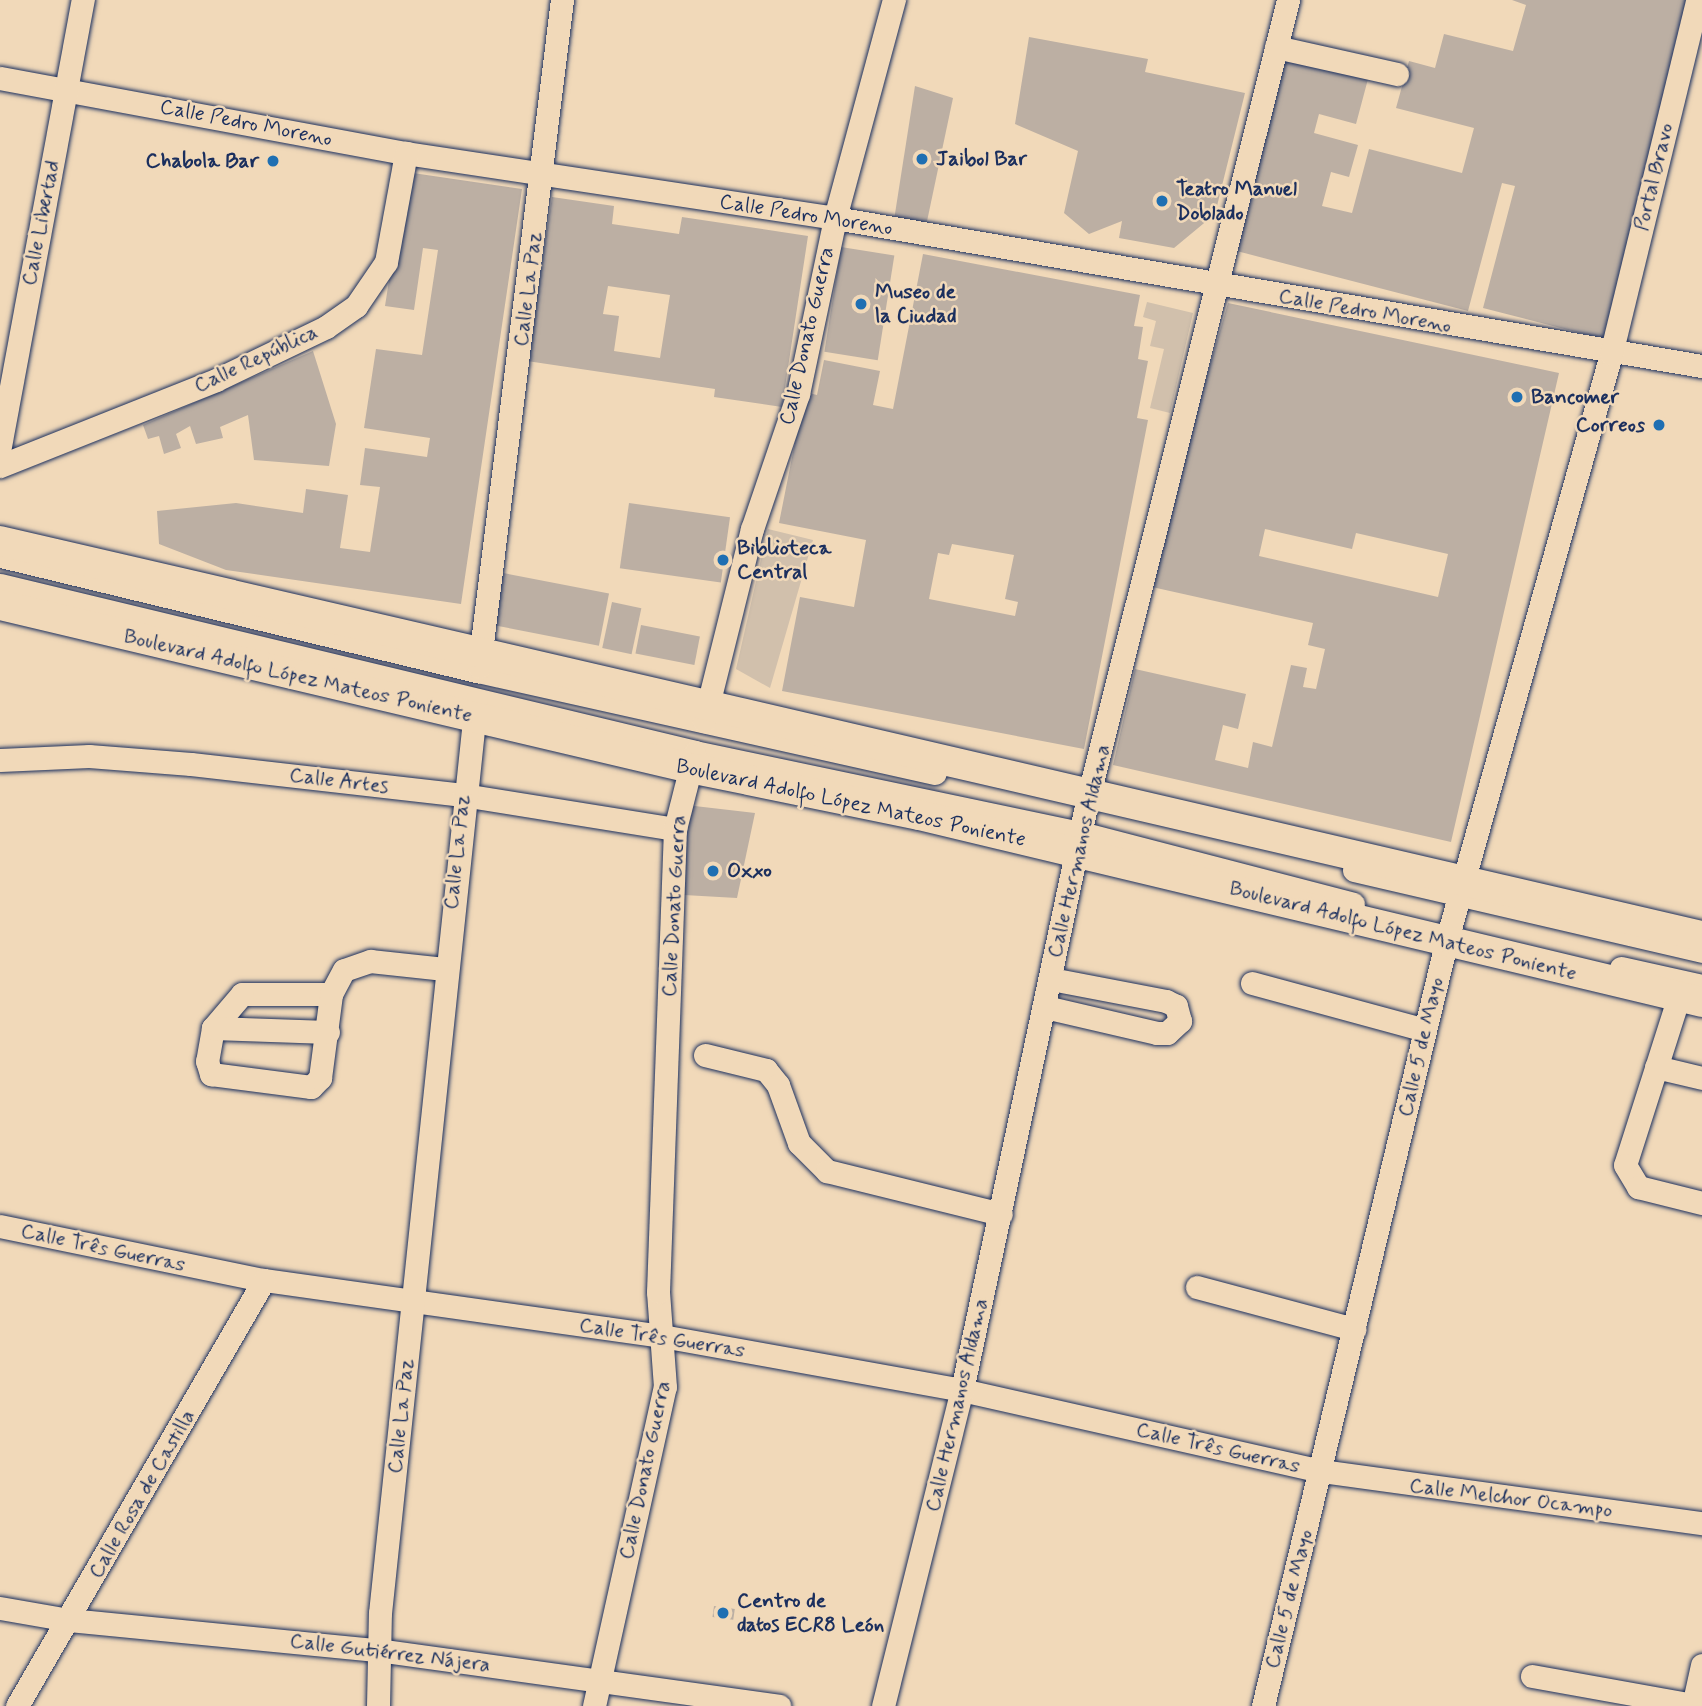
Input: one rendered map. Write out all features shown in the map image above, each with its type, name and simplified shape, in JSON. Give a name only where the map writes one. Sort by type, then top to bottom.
[{"type":"main road","points":[[0,541],[479,663],[707,712],[1460,888],[1702,936]]},
{"type":"main road","name":"Boulevard Adolfo López Mateos Poniente","points":[[0,605],[475,707],[692,760],[1079,844],[1694,995]]},
{"type":"street","name":"Calle Libertad","points":[[0,446],[83,0]]},
{"type":"street","name":"Calle La Paz","points":[[378,1706],[377,1650],[463,795],[543,174],[562,0]]},
{"type":"street","name":"Calle Donato Guerra","points":[[594,1706],[665,1387],[658,1292],[675,830],[752,528],[798,394],[835,218],[894,0]]},
{"type":"street","name":"Calle Hermanos Aldama","points":[[883,1706],[962,1390],[1088,800],[1287,0]]},
{"type":"street","name":"Portal Bravo","points":[[1611,354],[1697,0]]},
{"type":"street","points":[[1276,47],[1397,74]]},
{"type":"street","name":"Calle Pedro Moreno","points":[[0,78],[406,153],[835,218],[1611,354],[1702,366]]},
{"type":"street","name":"Calle República","points":[[0,466],[216,380],[326,327],[356,306],[386,262],[406,153]]},
{"type":"street","name":"Calle 5 de Mayo","points":[[1263,1706],[1460,888],[1611,354]]},
{"type":"street","points":[[0,556],[479,663]]},
{"type":"street","points":[[0,585],[475,707]]},
{"type":"street","name":"Calle Artes","points":[[0,760],[89,756],[463,795],[675,830]]},
{"type":"street","points":[[1460,888],[1702,951]]},
{"type":"street","points":[[331,993],[251,991],[231,1003],[214,1028],[208,1061],[218,1078],[312,1087],[320,1078],[331,993],[344,970],[355,963],[445,969]]},
{"type":"street","points":[[1045,1007],[1157,1033],[1167,1033],[1180,1021],[1176,1006],[1166,1001],[1051,979]]},
{"type":"street","points":[[1252,983],[1425,1030]]},
{"type":"street","points":[[1694,995],[1656,1067],[1625,1165],[1638,1186],[1702,1203]]},
{"type":"street","points":[[214,1028],[328,1032]]},
{"type":"street","points":[[705,1055],[766,1070],[778,1085],[799,1143],[827,1171],[1001,1214]]},
{"type":"street","points":[[1656,1067],[1702,1078]]},
{"type":"street","name":"Calle Três Guerras","points":[[0,1226],[264,1280],[662,1336],[962,1390],[1321,1471]]},
{"type":"street","name":"Calle Rosa de Castilla","points":[[17,1706],[264,1280]]},
{"type":"street","points":[[1196,1287],[1354,1329]]},
{"type":"street","name":"Calle Melchor Ocampo","points":[[1321,1471],[1702,1523]]},
{"type":"street","name":"Calle Gutiérrez Nájera","points":[[0,1608],[69,1620],[377,1650],[599,1678],[779,1706]]},
{"type":"street","points":[[1531,1676],[1693,1705],[1702,1665]]},
{"type":"shaded area","points":[[1147,302],[1193,313],[1170,413],[1150,408],[1164,349],[1150,346],[1156,321],[1143,317]]},
{"type":"shaded area","points":[[768,529],[813,540],[770,688],[736,669]]},
{"type":"building","points":[[1512,0],[1693,0],[1603,339],[1483,308],[1515,186],[1502,183],[1468,311],[1229,249],[1280,56],[1368,79],[1356,124],[1319,114],[1314,133],[1358,145],[1349,177],[1331,172],[1322,206],[1352,213],[1369,149],[1462,173],[1474,128],[1396,108],[1409,61],[1435,68],[1444,34],[1513,51],[1526,5]]},
{"type":"building","points":[[1029,37],[1148,59],[1145,72],[1245,93],[1215,214],[1174,248],[1119,238],[1122,221],[1089,234],[1064,213],[1078,151],[1015,124]]},
{"type":"building","name":"Jaibol Bar","points":[[915,86],[953,98],[926,226],[894,220]]},
{"type":"building","points":[[406,172],[522,189],[461,604],[226,570],[159,544],[157,511],[236,503],[303,513],[306,489],[348,495],[340,548],[370,552],[380,487],[360,485],[365,448],[427,457],[430,438],[364,428],[376,349],[422,355],[438,250],[423,248],[414,310],[385,306]]},
{"type":"building","points":[[552,197],[614,206],[612,224],[679,234],[682,217],[808,236],[782,407],[714,397],[715,389],[527,361]],"holes":[[[608,286],[670,295],[660,358],[614,351],[619,316],[603,314]]]},
{"type":"building","name":"Museo de la Ciudad","points":[[841,247],[894,255],[878,360],[824,352]]},
{"type":"building","points":[[923,254],[1140,295],[1134,326],[1143,327],[1138,359],[1148,361],[1137,418],[1148,420],[1084,749],[782,691],[800,597],[854,607],[866,540],[779,523],[805,392],[817,395],[824,360],[880,371],[873,405],[893,409]],"holes":[[[952,544],[1014,555],[1005,599],[1018,602],[1015,616],[929,599],[938,553],[949,555]]]},
{"type":"building","points":[[1228,303],[1559,373],[1451,842],[1113,765],[1135,669],[1246,694],[1238,729],[1223,725],[1215,760],[1248,768],[1253,742],[1272,747],[1291,665],[1307,668],[1303,687],[1316,689],[1325,649],[1308,645],[1313,623],[1152,587],[1176,482]],"holes":[[[1265,529],[1352,549],[1356,533],[1448,554],[1438,597],[1259,556]]]},
{"type":"building","points":[[313,351],[336,424],[329,466],[254,460],[248,415],[220,427],[223,438],[196,444],[190,426],[176,434],[181,448],[164,454],[159,436],[148,439],[143,425]]},
{"type":"building","points":[[629,503],[730,517],[721,583],[620,568]]},
{"type":"building","points":[[503,573],[609,594],[599,646],[493,625]]},
{"type":"building","points":[[612,602],[641,608],[632,654],[602,648]]},
{"type":"building","points":[[641,625],[700,636],[694,665],[635,653]]},
{"type":"building","name":"Oxxo","points":[[686,805],[755,813],[737,898],[684,895]]},
{"type":"building","name":"Centro de datos ECR8 León","points":[[714,1606],[735,1609],[733,1620],[712,1617]]},
{"type":"place","name":"Jaibol Bar","points":[[922,159]]},
{"type":"place","name":"Chabola Bar","points":[[273,161]]},
{"type":"place","name":"Teatro Manuel Doblado","points":[[1162,201]]},
{"type":"place","name":"Museo de la Ciudad","points":[[861,304]]},
{"type":"place","name":"Bancomer","points":[[1517,397]]},
{"type":"place","name":"Correos","points":[[1659,425]]},
{"type":"place","name":"Biblioteca Central","points":[[723,560]]},
{"type":"place","name":"Oxxo","points":[[713,871]]},
{"type":"place","name":"Centro de datos ECR8 León","points":[[723,1613]]}]
